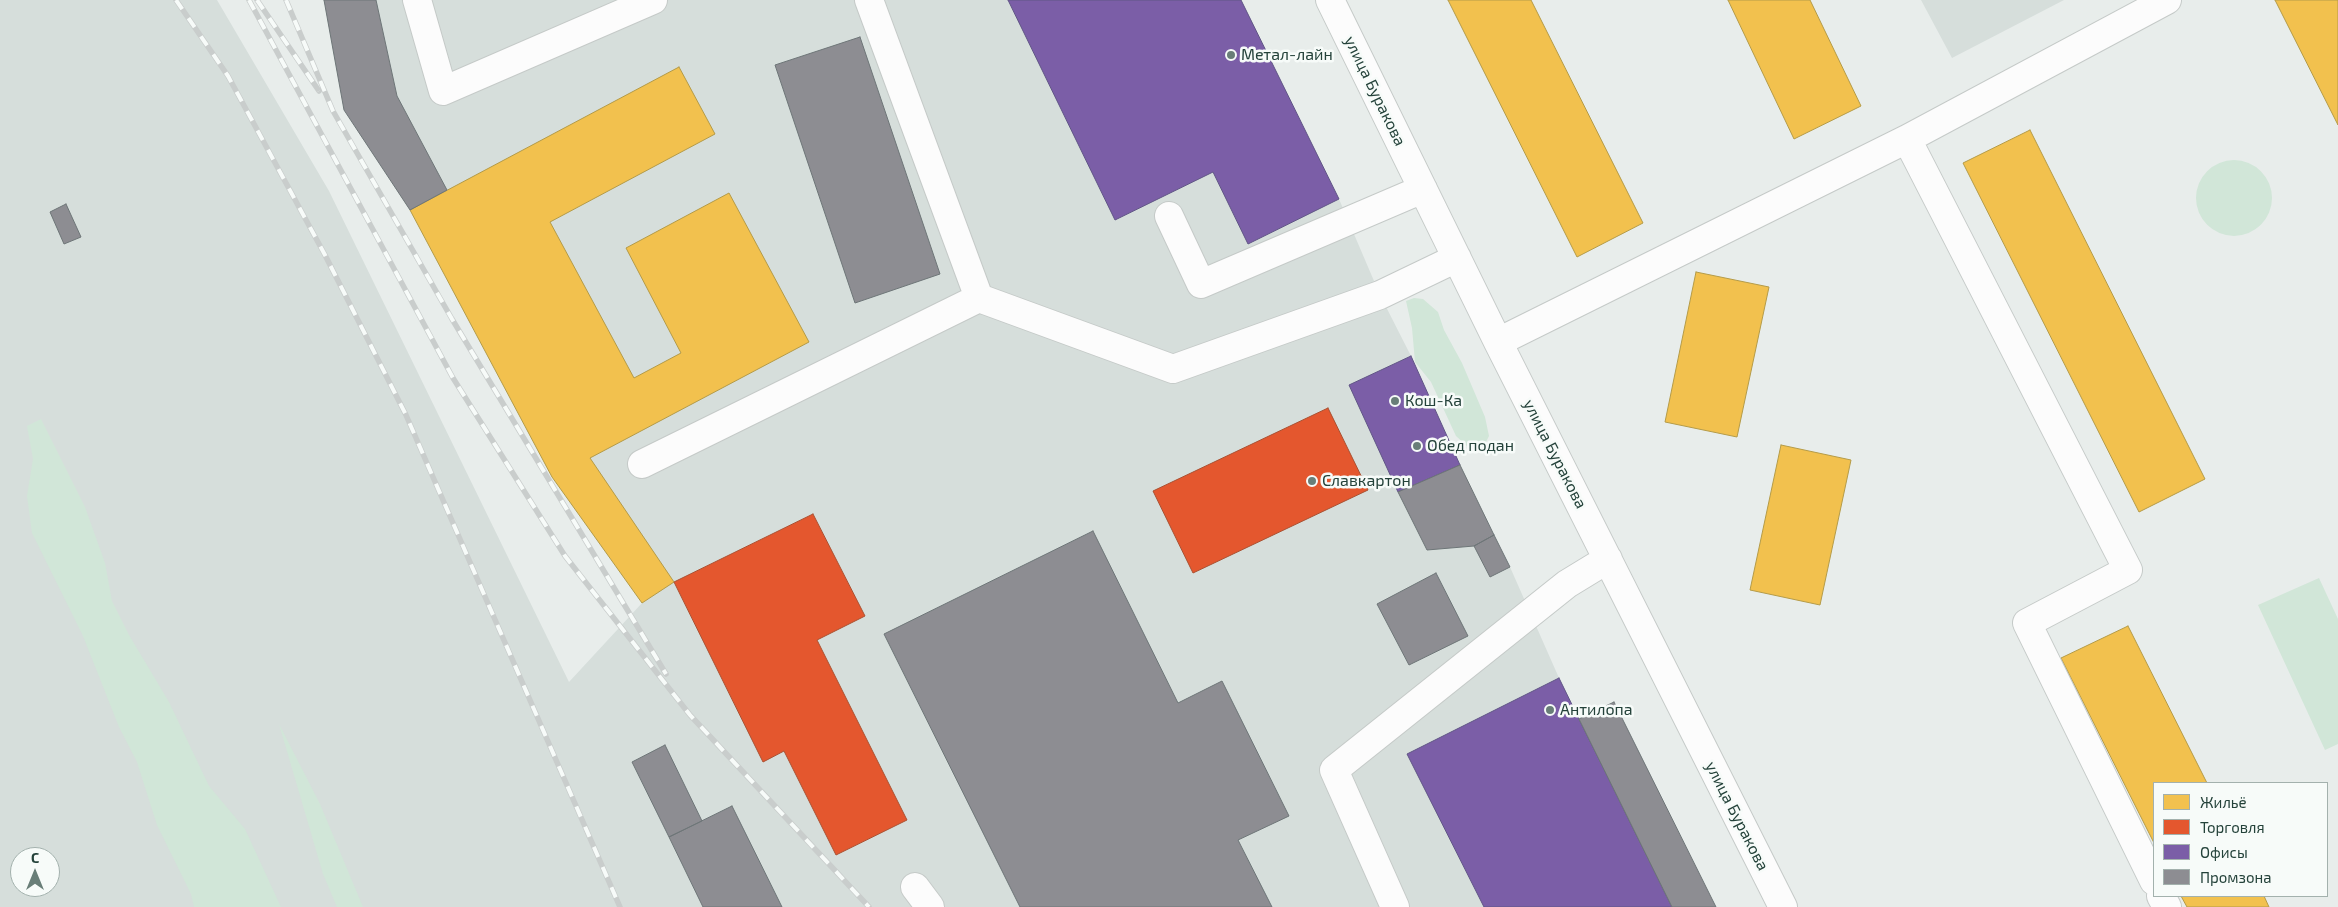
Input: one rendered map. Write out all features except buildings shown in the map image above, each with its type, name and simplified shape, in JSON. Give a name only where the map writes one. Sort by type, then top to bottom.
[{"type":"street","points":[[417,0],[443,91],[653,0]]},
{"type":"street","points":[[869,0],[979,298]]},
{"type":"street","name":"улица Буракова","points":[[1330,0],[1498,342],[1783,907]]},
{"type":"street","points":[[1498,342],[1907,138],[2167,0]]},
{"type":"street","points":[[1907,138],[2128,570],[2027,623],[2153,879]]},
{"type":"street","points":[[1169,216],[1201,284],[1423,189]]},
{"type":"street","points":[[642,464],[979,298],[1173,369],[1380,295],[1457,258]]},
{"type":"street","points":[[1395,907],[1334,770],[1567,584],[1608,559]]},
{"type":"shaded area","points":[[0,0],[217,0],[329,191],[569,682],[642,603],[552,477],[410,210],[344,110],[324,0],[1241,0],[1339,199],[1380,295],[1411,356],[1460,465],[1510,567],[1559,678],[1672,907],[0,907]],"holes":[[[813,514],[865,616],[817,640],[907,820],[836,855],[784,751],[763,761],[674,582]]]},
{"type":"shaded area","points":[[1921,0],[2064,0],[1952,58]]},
{"type":"green space","points":[[2234,160],[2248,163],[2261,171],[2269,184],[2272,198],[2269,212],[2261,225],[2248,233],[2234,236],[2220,233],[2207,225],[2199,212],[2196,198],[2199,184],[2207,171],[2220,163]]},
{"type":"green space","points":[[1414,298],[1423,299],[1438,312],[1444,330],[1462,363],[1485,417],[1489,436],[1485,444],[1478,449],[1469,448],[1456,436],[1431,382],[1415,362],[1412,328],[1406,301]]},
{"type":"green space","points":[[41,419],[85,507],[105,563],[112,601],[129,635],[169,702],[209,786],[245,829],[281,907],[194,907],[191,894],[157,825],[137,762],[119,727],[83,636],[32,533],[27,496],[33,459],[27,426]]},
{"type":"green space","points":[[2319,578],[2338,619],[2338,744],[2325,750],[2258,605]]},
{"type":"green space","points":[[279,724],[320,804],[363,907],[337,907],[323,874]]},
{"type":"railway","points":[[176,0],[228,76],[325,255],[406,415],[620,907]]},
{"type":"railway","points":[[249,0],[453,378],[565,556],[690,715],[869,907]]},
{"type":"railway","points":[[257,0],[319,91]]},
{"type":"railway","points":[[286,0],[333,111],[452,319],[666,674]]},
{"type":"place","name":"Метал-лайн","points":[[1231,55]]},
{"type":"place","name":"Кош-Ка","points":[[1395,401]]},
{"type":"place","name":"Обед подан","points":[[1417,446]]},
{"type":"place","name":"Славкартон","points":[[1312,481]]},
{"type":"place","name":"Антилопа","points":[[1550,710]]}]
